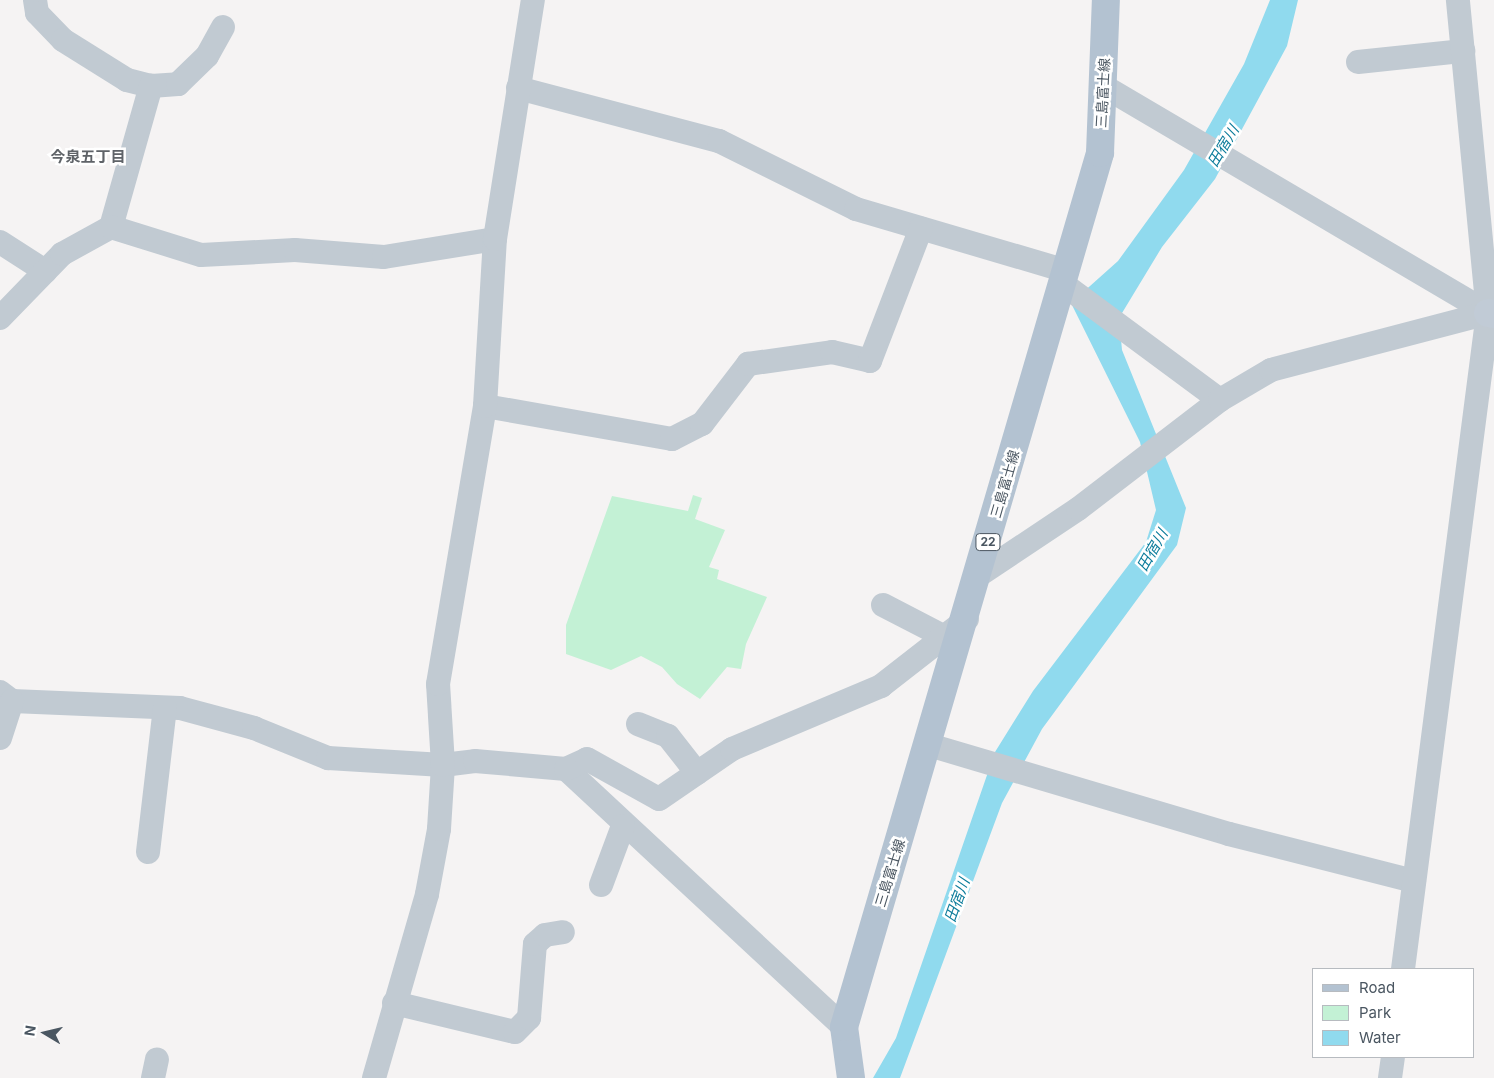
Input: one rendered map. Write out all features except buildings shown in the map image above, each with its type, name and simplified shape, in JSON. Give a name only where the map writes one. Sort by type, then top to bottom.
[{"type":"main road","name":"三島富士線","points":[[851,1078],[844,1027],[1067,282],[1100,153],[1106,0]]},
{"type":"street","points":[[35,0],[38,13],[64,40],[128,80],[151,86],[178,84],[207,56],[223,26]]},
{"type":"street","points":[[374,1078],[394,1003],[427,894],[443,765],[438,684],[486,406],[495,239],[533,0]]},
{"type":"street","points":[[1403,968],[1491,313],[1458,0]]},
{"type":"street","points":[[1358,62],[1463,51]]},
{"type":"street","points":[[0,318],[62,254],[111,227],[151,86]]},
{"type":"street","points":[[1104,87],[1491,313]]},
{"type":"street","points":[[518,88],[719,141],[856,209],[921,228],[1067,282],[1125,333],[1220,400]]},
{"type":"street","points":[[111,227],[200,255],[295,250],[384,257],[495,239]]},
{"type":"street","points":[[486,406],[672,439],[702,424],[748,364],[832,352],[870,361],[921,228]]},
{"type":"street","points":[[0,242],[45,271]]},
{"type":"street","points":[[979,574],[1140,461],[1220,400],[1271,370],[1491,313]]},
{"type":"street","points":[[883,605],[941,635]]},
{"type":"street","points":[[0,738],[6,696],[165,708],[254,728],[328,758],[443,765],[475,761],[566,769],[587,759],[659,799],[732,750],[882,686],[941,635],[966,619]]},
{"type":"street","points":[[148,852],[165,708]]},
{"type":"street","points":[[638,724],[668,736],[697,773]]},
{"type":"street","points":[[929,745],[1229,834],[1414,881]]},
{"type":"street","points":[[566,769],[623,826],[844,1027]]},
{"type":"street","points":[[601,885],[623,826]]},
{"type":"street","points":[[394,1003],[516,1032],[529,1018],[535,944],[546,936],[563,932]]},
{"type":"street","points":[[1390,1078],[1393,1058]]},
{"type":"green space","points":[[693,495],[702,498],[695,519],[725,530],[709,567],[719,570],[717,579],[767,597],[746,644],[741,669],[727,667],[700,699],[677,684],[662,667],[641,656],[611,670],[566,654],[566,625],[612,496],[688,511]]},
{"type":"water","name":"田宿川","points":[[1270,0],[1298,0],[1287,46],[1215,179],[1162,247],[1119,318],[1122,350],[1186,508],[1177,545],[1042,729],[1002,803],[900,1078],[873,1078],[896,1038],[995,752],[1033,691],[1146,542],[1156,510],[1140,442],[1071,303],[1118,261],[1184,170],[1244,64]]},
{"type":"district","name":"今泉五丁目","points":[[88,157]]}]
